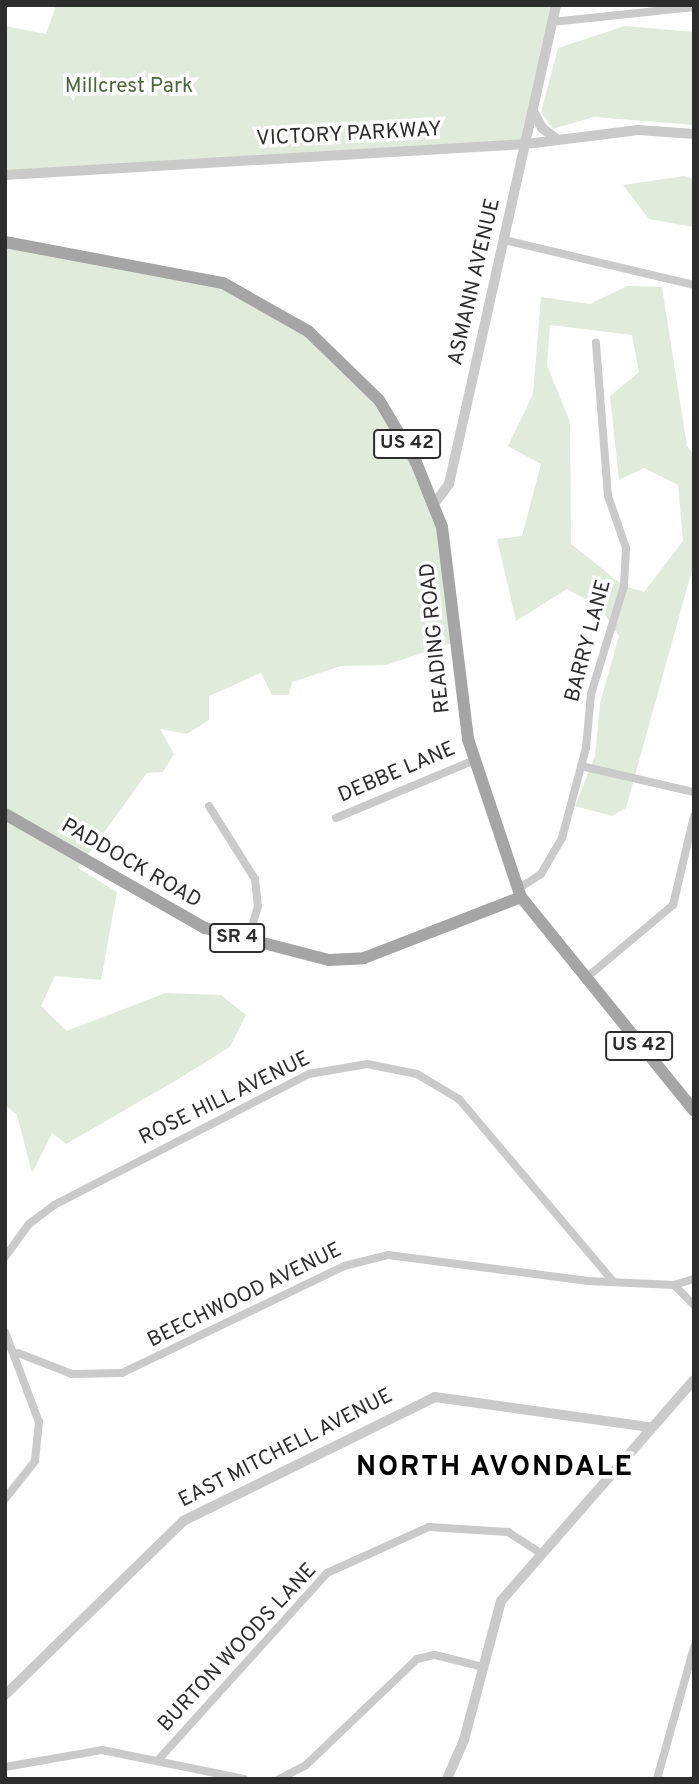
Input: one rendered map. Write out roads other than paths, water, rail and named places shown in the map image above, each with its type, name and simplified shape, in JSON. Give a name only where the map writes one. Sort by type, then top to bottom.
[{"type":"main road","name":"READING ROAD","points":[[5,242],[200,275],[289,317],[341,357],[379,400],[435,504],[454,588],[459,683],[472,761],[519,893],[694,1111]]},
{"type":"main road","name":"PADDOCK ROAD","points":[[5,814],[189,920],[248,941],[355,960],[519,893]]},
{"type":"street","name":"ASMANN AVENUE","points":[[435,504],[449,484],[556,5]]},
{"type":"street","points":[[552,22],[694,7]]},
{"type":"street","points":[[533,110],[541,128],[558,140]]},
{"type":"street","name":"VICTORY PARKWAY","points":[[5,175],[526,144],[639,130],[694,134]]},
{"type":"street","points":[[504,240],[694,285]]},
{"type":"street","name":"BARRY LANE","points":[[519,893],[541,874],[556,850],[580,766],[626,556],[608,496],[596,342]]},
{"type":"street","name":"DEBBE LANE","points":[[335,818],[472,761]]},
{"type":"street","points":[[580,766],[694,792]]},
{"type":"street","points":[[209,806],[255,879],[258,906],[248,941]]},
{"type":"street","points":[[586,978],[673,905],[694,816]]},
{"type":"street","name":"ROSE HILL AVENUE","points":[[5,1257],[29,1224],[59,1203],[304,1076],[366,1064],[417,1074],[459,1099],[612,1280]]},
{"type":"street","name":"BEECHWOOD AVENUE","points":[[18,1353],[72,1374],[122,1373],[371,1257],[406,1255],[674,1285]]},
{"type":"street","points":[[694,1279],[674,1285],[694,1305]]},
{"type":"street","points":[[5,1332],[18,1353],[38,1442],[31,1468],[5,1499]]},
{"type":"street","points":[[447,1779],[464,1740],[479,1665],[501,1601],[648,1427],[694,1380]]},
{"type":"street","name":"EAST MITCHELL AVENUE","points":[[5,1695],[183,1521],[435,1397],[648,1427]]},
{"type":"street","name":"BURTON WOODS LANE","points":[[159,1759],[327,1573],[429,1527],[508,1532],[540,1552]]},
{"type":"street","points":[[657,1779],[694,1647]]},
{"type":"street","points":[[279,1779],[306,1765],[417,1659],[435,1656],[479,1665]]},
{"type":"street","points":[[5,1767],[88,1750],[159,1759],[244,1779]]},
{"type":"district","name":"NORTH AVONDALE","points":[[495,1468]]},
{"type":"park label","name":"Millcrest Park","points":[[129,87]]}]
